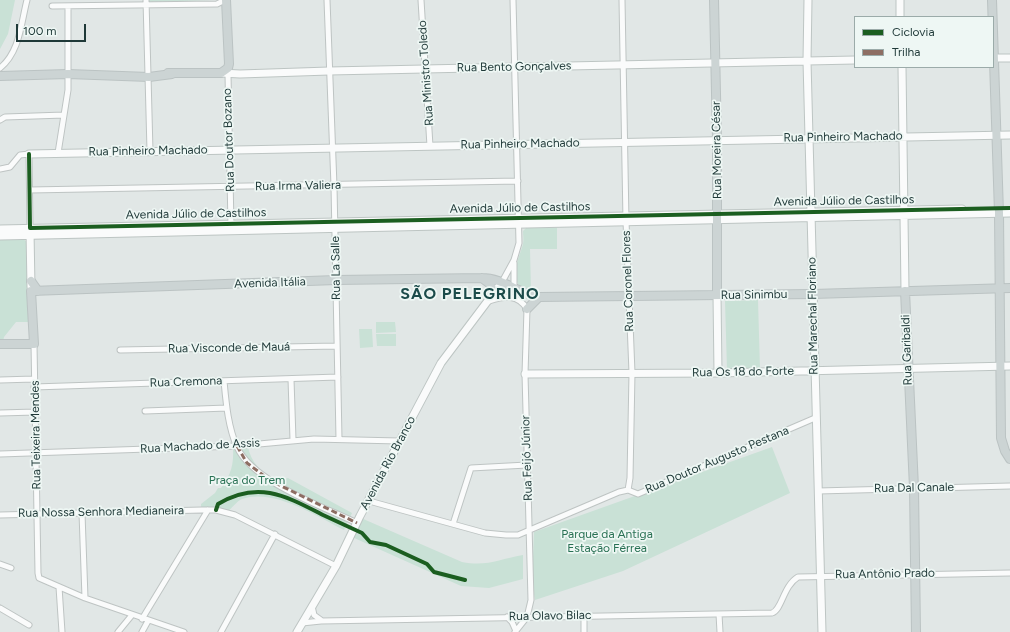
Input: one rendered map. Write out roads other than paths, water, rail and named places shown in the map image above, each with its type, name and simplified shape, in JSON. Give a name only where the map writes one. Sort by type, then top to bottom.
[{"type":"main road","points":[[225,0],[230,64]]},
{"type":"main road","name":"Rua Moreira César","points":[[714,0],[718,216],[717,295]]},
{"type":"main road","points":[[992,0],[993,16]]},
{"type":"main road","points":[[994,58],[999,211],[1001,438],[1005,451],[1010,459]]},
{"type":"main road","name":"Rua Doutor Bozano","points":[[224,73],[230,64]]},
{"type":"main road","name":"Rua Bento Gonçalves","points":[[0,76],[224,73]]},
{"type":"main road","points":[[482,278],[490,284],[494,293]]},
{"type":"main road","name":"Avenida Itália","points":[[35,291],[336,280],[482,278],[496,279],[502,282]]},
{"type":"main road","points":[[31,281],[35,291]]},
{"type":"main road","name":"Rua Sinimbu","points":[[502,282],[539,297],[813,294],[1010,288]]},
{"type":"main road","name":"Rua Teixeira Mendes","points":[[34,344],[35,291]]},
{"type":"main road","name":"Rua Garibaldi","points":[[905,291],[907,369],[914,488],[916,632]]},
{"type":"main road","points":[[527,309],[539,297]]},
{"type":"main road","points":[[0,344],[34,344]]},
{"type":"street","points":[[0,68],[10,58],[16,47],[27,0]]},
{"type":"street","points":[[52,6],[146,2],[217,4],[225,0]]},
{"type":"street","name":"Rua La Salle","points":[[327,0],[334,186],[339,439]]},
{"type":"street","name":"Rua Ministro Toledo","points":[[421,0],[430,146]]},
{"type":"street","points":[[502,282],[514,260],[519,243],[513,0]]},
{"type":"street","name":"Rua Coronel Flores","points":[[622,0],[628,297],[632,373],[630,478],[628,490]]},
{"type":"street","name":"Rua Marechal Floriano","points":[[808,0],[807,61],[810,138],[815,418],[822,632]]},
{"type":"street","points":[[900,0],[900,16]]},
{"type":"street","points":[[146,2],[150,151]]},
{"type":"street","points":[[58,153],[68,90],[68,6]]},
{"type":"street","points":[[994,58],[1010,58]]},
{"type":"street","name":"Rua Bento Gonçalves","points":[[224,73],[240,74],[854,60]]},
{"type":"street","name":"Rua Doutor Bozano","points":[[230,64],[240,74]]},
{"type":"street","name":"Rua Garibaldi","points":[[902,68],[905,291]]},
{"type":"street","name":"Rua Doutor Bozano","points":[[224,73],[231,187],[231,227]]},
{"type":"street","points":[[1,119],[64,115]]},
{"type":"street","name":"Rua Pinheiro Machado","points":[[29,154],[1010,135]]},
{"type":"street","points":[[0,168],[10,167],[20,155],[29,154],[31,281]]},
{"type":"street","name":"Rua Irma Valiera","points":[[30,190],[334,186],[518,181]]},
{"type":"street","name":"Avenida Júlio de Castilhos","points":[[999,211],[1010,208]]},
{"type":"street","name":"Avenida Júlio de Castilhos","points":[[0,232],[950,211],[999,211],[1010,213]]},
{"type":"street","points":[[514,260],[514,288]]},
{"type":"street","name":"Avenida Rio Branco","points":[[297,632],[336,566],[356,523],[441,363],[502,282]]},
{"type":"street","name":"Rua Moreira César","points":[[717,295],[718,373]]},
{"type":"street","points":[[489,301],[504,297],[517,298],[527,309]]},
{"type":"street","name":"Rua Feijó Júnior","points":[[515,632],[527,617],[530,600],[525,374],[527,309]]},
{"type":"street","name":"Rua Teixeira Mendes","points":[[34,344],[38,574],[39,578],[59,587]]},
{"type":"street","name":"Rua Visconde de Mauá","points":[[120,350],[337,346]]},
{"type":"street","name":"Rua Os 18 do Forte","points":[[525,374],[718,373],[1010,366]]},
{"type":"street","name":"Rua Cremona","points":[[34,387],[338,377]]},
{"type":"street","points":[[0,380],[34,379]]},
{"type":"street","points":[[291,379],[293,440]]},
{"type":"street","points":[[224,381],[226,408],[237,446],[254,470],[270,481],[356,523]]},
{"type":"street","points":[[145,411],[226,408]]},
{"type":"street","points":[[0,413],[35,412]]},
{"type":"street","name":"Rua Doutor Augusto Pestana","points":[[368,501],[485,533],[518,535],[529,529],[628,490],[638,494],[815,418]]},
{"type":"street","name":"Rua Machado de Assis","points":[[0,454],[237,446],[293,440],[339,439],[399,442]]},
{"type":"street","points":[[454,524],[471,468],[527,465]]},
{"type":"street","name":"Rua Dal Canale","points":[[818,491],[1010,486]]},
{"type":"street","points":[[142,632],[145,620],[205,510]]},
{"type":"street","name":"Rua Nossa Senhora Medianeira","points":[[0,515],[205,510],[226,512],[275,534],[336,566]]},
{"type":"street","points":[[82,513],[86,598]]},
{"type":"street","points":[[221,632],[275,534]]},
{"type":"street","points":[[0,564],[11,568]]},
{"type":"street","name":"Rua Antônio Prado","points":[[779,609],[786,590],[798,577],[1010,573]]},
{"type":"street","points":[[62,632],[59,587],[145,620],[184,632]]},
{"type":"street","points":[[312,605],[314,615],[321,621]]},
{"type":"street","points":[[0,608],[30,625]]},
{"type":"street","name":"Rua Olavo Bilac","points":[[302,623],[321,621],[506,617],[772,613],[779,609]]},
{"type":"street","points":[[719,614],[720,632]]},
{"type":"street","points":[[118,632],[132,615]]},
{"type":"street","points":[[584,616],[584,632]]},
{"type":"street","name":"Rua Feijó Júnior","points":[[506,617],[512,622],[515,632]]},
{"type":"district","name":"SÃO PELEGRINO","points":[[470,294]]},
{"type":"park label","name":"Praça do Trem","points":[[247,480]]},
{"type":"park label","name":"Parque da Antiga Estação Férrea","points":[[607,541]]}]
